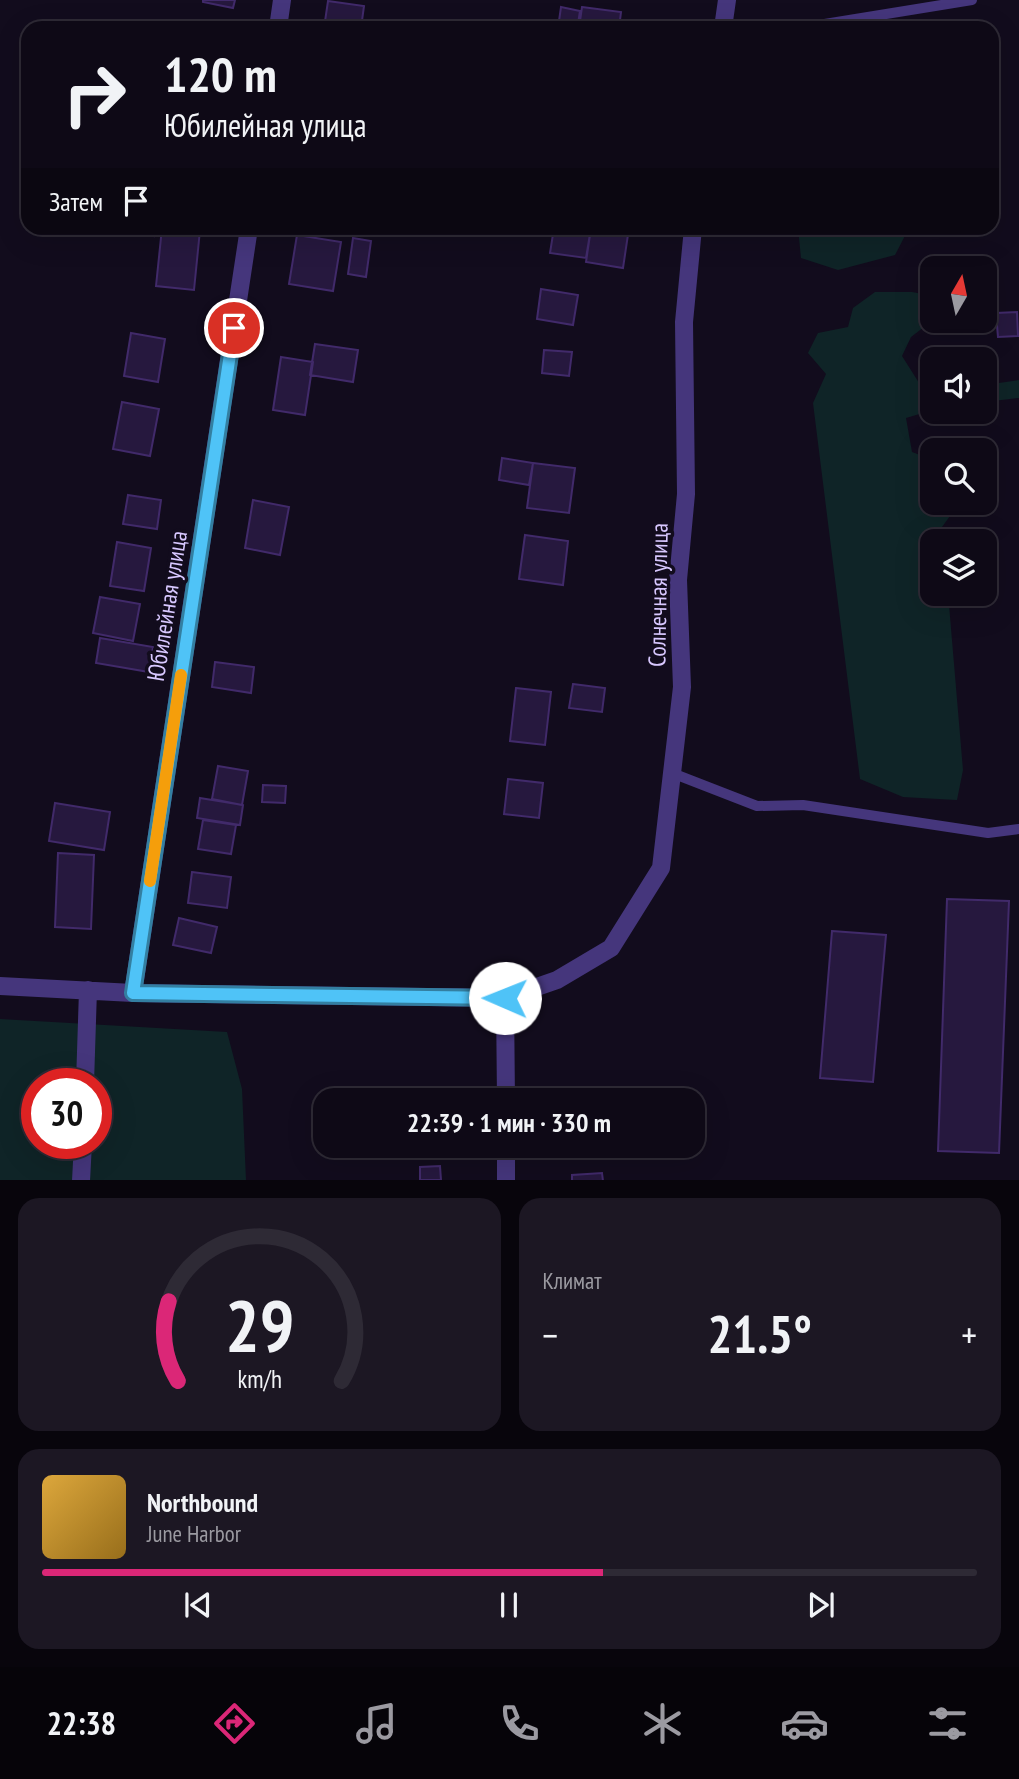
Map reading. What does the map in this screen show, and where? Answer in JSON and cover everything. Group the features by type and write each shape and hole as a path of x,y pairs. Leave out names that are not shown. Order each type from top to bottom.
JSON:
{"street":[{"path":"279,21 282,0"},
{"path":"724,21 727,0"},
{"name":"Юбилейная улица","path":"133,993 248,235"},
{"name":"Солнечная улица","path":"505,998 557,980 611,948 661,868 681,687 678,580 686,494 684,322 692,235"},
{"path":"0,986 133,993 505,998 506,1088"},
{"path":"85,1068 88,990"},
{"path":"506,1158 506,1180"},
{"path":"81,1180 82,1159"}],"lane":[{"path":"843,21 972,0"},
{"path":"672,773 757,806 803,806 988,833 1019,829"}],"green space":[{"path":"799,235 905,235 895,255 838,270 801,258"},
{"path":"875,292 920,294 920,330 911,337 902,356 920,384 920,414 906,418 912,452 920,455 920,515 951,515 942,529 920,529 920,606 949,606 963,770 957,800 903,797 860,779 813,403 826,374 808,353 818,333 848,327 853,308"},
{"path":"1019,380 1019,398 997,401 997,383"},
{"path":"0,1019 227,1032 242,1089 246,1180 0,1180"}],"building":[{"path":"203,0 235,0 233,8"},
{"path":"328,1 364,6 362,21 325,21"},
{"path":"561,7 580,11 578,21 559,21"},
{"path":"582,7 621,12 620,21 580,21"},
{"path":"161,235 200,235 194,290 156,286"},
{"path":"297,235 341,242 333,291 289,284"},
{"path":"553,235 590,235 586,258 550,253"},
{"path":"590,235 628,235 623,268 586,262"},
{"path":"353,238 371,241 366,277 348,274"},
{"path":"541,289 578,295 573,325 537,319"},
{"path":"1017,312 1018,336 998,337 998,313"},
{"path":"131,333 165,339 158,382 124,376"},
{"path":"315,344 358,350 353,382 310,375"},
{"path":"544,350 572,352 569,376 542,373"},
{"path":"281,357 313,362 305,415 273,410"},
{"path":"122,402 159,409 150,456 113,449"},
{"path":"502,458 533,463 529,485 499,480"},
{"path":"533,463 575,468 569,513 527,508"},
{"path":"128,495 161,500 157,529 123,524"},
{"path":"253,500 289,507 280,555 245,548"},
{"path":"525,535 568,541 563,585 519,579"},
{"path":"117,542 151,548 144,591 110,586"},
{"path":"100,597 140,604 133,641 93,633"},
{"path":"100,638 153,647 149,672 96,663"},
{"path":"215,662 254,667 251,693 212,687"},
{"path":"573,684 605,688 602,712 569,708"},
{"path":"516,688 551,692 545,745 510,741"},
{"path":"218,766 248,771 242,805 212,799"},
{"path":"508,779 543,783 539,818 504,814"},
{"path":"263,785 286,786 285,803 262,802"},
{"path":"200,798 243,805 240,825 197,818"},
{"path":"55,803 110,812 104,850 49,841"},
{"path":"203,820 236,825 231,854 198,849"},
{"path":"58,853 94,855 91,929 55,927"},
{"path":"192,872 231,877 227,908 188,903"},
{"path":"947,899 1009,901 999,1153 938,1151"},
{"path":"179,918 217,927 211,953 173,945"},
{"path":"832,931 886,935 873,1082 820,1078"},
{"path":"440,1166 441,1180 420,1180 420,1167"},
{"path":"602,1173 603,1180 572,1180 572,1175"}],"slow traffic":[{"path":"150,881 181,675"}],"route":[{"path":"234,328 133,993 505,998"}]}
